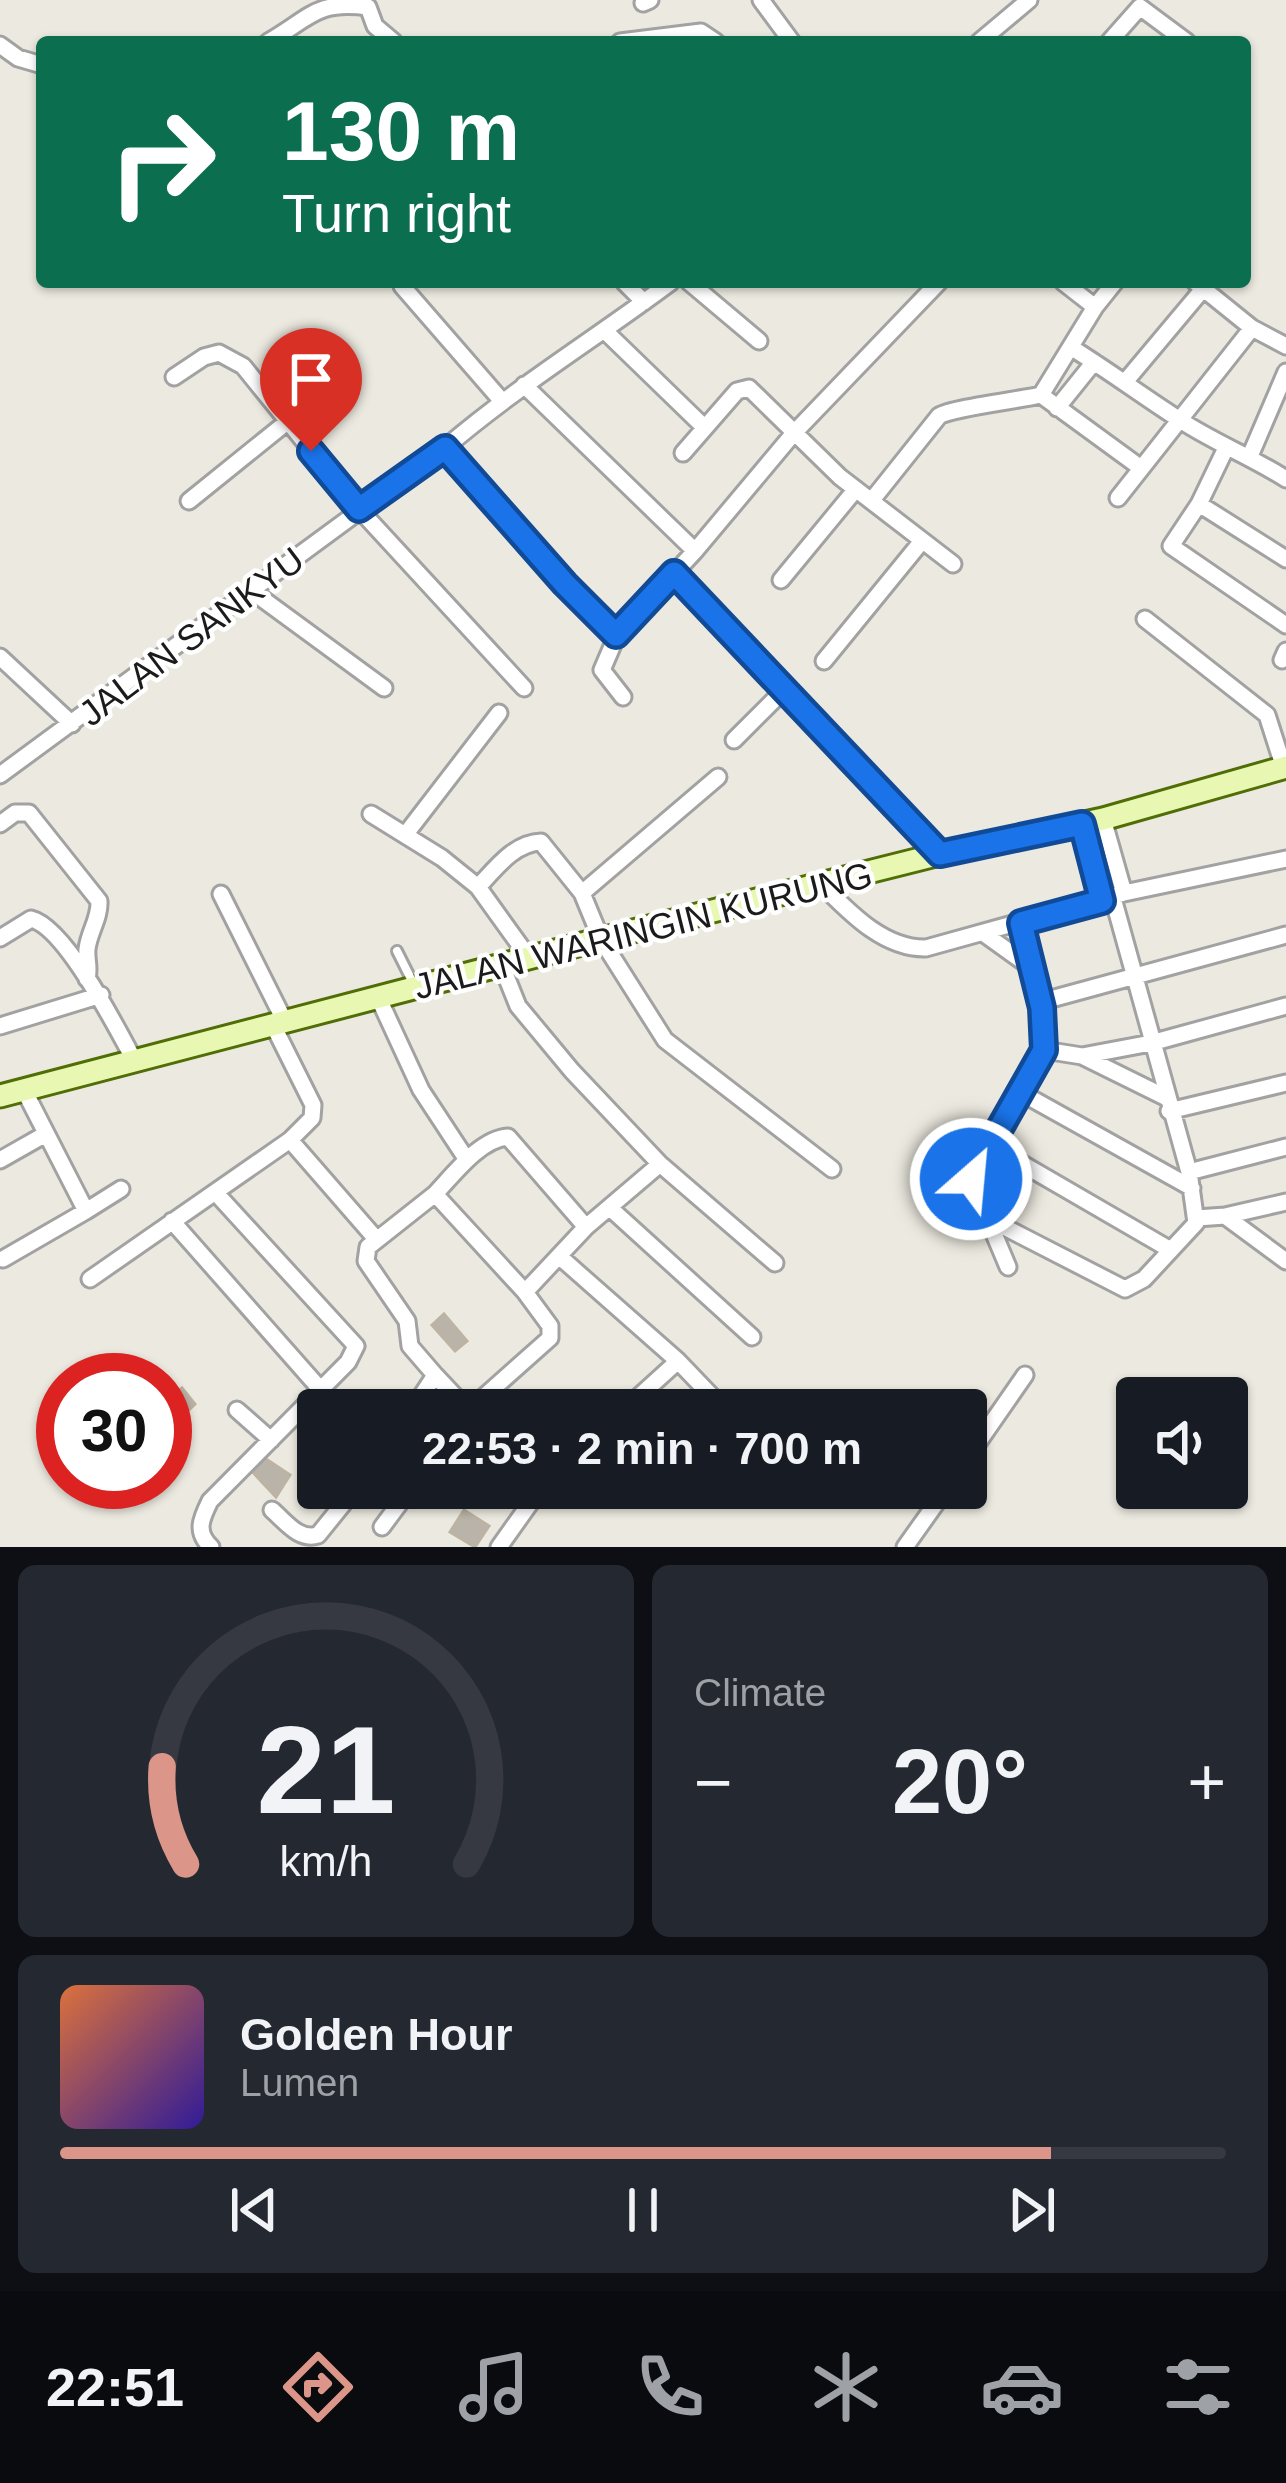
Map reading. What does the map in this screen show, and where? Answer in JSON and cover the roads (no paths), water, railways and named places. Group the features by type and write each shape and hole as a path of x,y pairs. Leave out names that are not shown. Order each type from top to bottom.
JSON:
{"street":[{"path":"761,0 788,36"},
{"path":"986,36 1029,0"},
{"path":"277,36 328,4 369,3 375,26 387,36"},
{"path":"1113,36 1140,7 1179,36"},
{"path":"668,36 700,32 706,36"},
{"path":"0,45 18,58 36,62"},
{"path":"404,288 501,400"},
{"path":"630,288 644,302"},
{"name":"JALAN SANKYU","path":"0,775 253,592 445,448 501,400 606,332 662,288"},
{"path":"696,288 759,341"},
{"path":"623,697 602,670 616,635 695,551 793,434 933,288"},
{"path":"1070,288 1095,308"},
{"path":"872,500 939,416 952,407 976,409 1041,395 1110,288"},
{"path":"1125,382 1197,288"},
{"path":"1202,288 1252,328 1286,346"},
{"path":"1118,498 1252,328"},
{"path":"606,332 705,428"},
{"path":"1072,348 1179,420 1286,479"},
{"path":"173,377 219,353 243,366 359,509 524,688"},
{"path":"1058,408 1094,362"},
{"path":"1250,456 1286,372"},
{"path":"524,385 695,551"},
{"path":"683,452 737,391 746,387 856,489 953,563"},
{"path":"1041,395 1141,468"},
{"path":"189,501 287,422"},
{"path":"445,448 616,635"},
{"path":"1226,448 1198,504 1172,542 1174,551 1286,625"},
{"path":"781,580 856,489"},
{"path":"1198,504 1286,559"},
{"path":"824,661 922,541"},
{"path":"674,573 940,854"},
{"path":"253,592 384,688"},
{"path":"1145,619 1267,715 1285,768"},
{"path":"0,657 72,724"},
{"path":"734,740 784,690"},
{"path":"405,835 500,713"},
{"name":"JALAN WARINGIN KURUNG","path":"0,1096 940,854 1093,822 1285,768"},
{"path":"582,893 718,777"},
{"path":"0,824 15,814 29,814 98,901 86,955 87,979"},
{"path":"371,814 478,887 529,958"},
{"path":"983,1216 1125,1288 1144,1279 1193,1229 1197,1218 1093,822"},
{"path":"478,887 506,857 534,841 541,842 582,893 601,939 665,1040 832,1169"},
{"path":"822,885 858,919 904,947 926,948 1113,897 1286,859"},
{"path":"90,1279 290,1140 313,1118 314,1110 221,894"},
{"path":"0,938 36,920 45,925 101,995 134,1060"},
{"path":"1008,1267 971,1179 1044,1050 1040,1001 1021,923"},
{"path":"983,933 1032,968"},
{"path":"1040,1001 1286,935"},
{"path":"502,966 518,1006 572,1071 660,1164 775,1263"},
{"path":"0,1026 101,995"},
{"path":"379,999 421,1090 467,1160"},
{"path":"1044,1050 1082,1056 1151,1043 1286,1006"},
{"path":"1082,1056 1167,1104 1286,1083"},
{"path":"24,1090 86,1211"},
{"path":"1018,1091 1190,1180 1286,1147"},
{"path":"0,1160 44,1135"},
{"path":"448,1389 410,1346 407,1321 366,1261 368,1247 499,1137 508,1138 586,1227"},
{"path":"290,1140 377,1240"},
{"path":"988,1144 1169,1249"},
{"path":"525,1292 586,1227 660,1164"},
{"path":"3,1259 122,1189"},
{"path":"215,1192 356,1342 348,1362 322,1389"},
{"path":"435,1194 550,1326 550,1339 492,1389"},
{"path":"1197,1218 1286,1202"},
{"path":"610,1208 752,1337"},
{"path":"1226,1216 1286,1261"},
{"path":"172,1222 320,1389"},
{"path":"560,1257 704,1389"},
{"path":"647,1389 677,1361"},
{"path":"426,1389 435,1375"},
{"path":"987,1430 1025,1375"},
{"path":"237,1410 271,1440"},
{"path":"211,1547 204,1540 200,1521 210,1501 297,1414"},
{"path":"272,1510 304,1538 311,1538 319,1535 339,1509"},
{"path":"382,1527 395,1509"},
{"path":"499,1547 526,1509"},
{"path":"905,1547 932,1509"}],"lane":[{"path":"398,951 414,987"}]}
